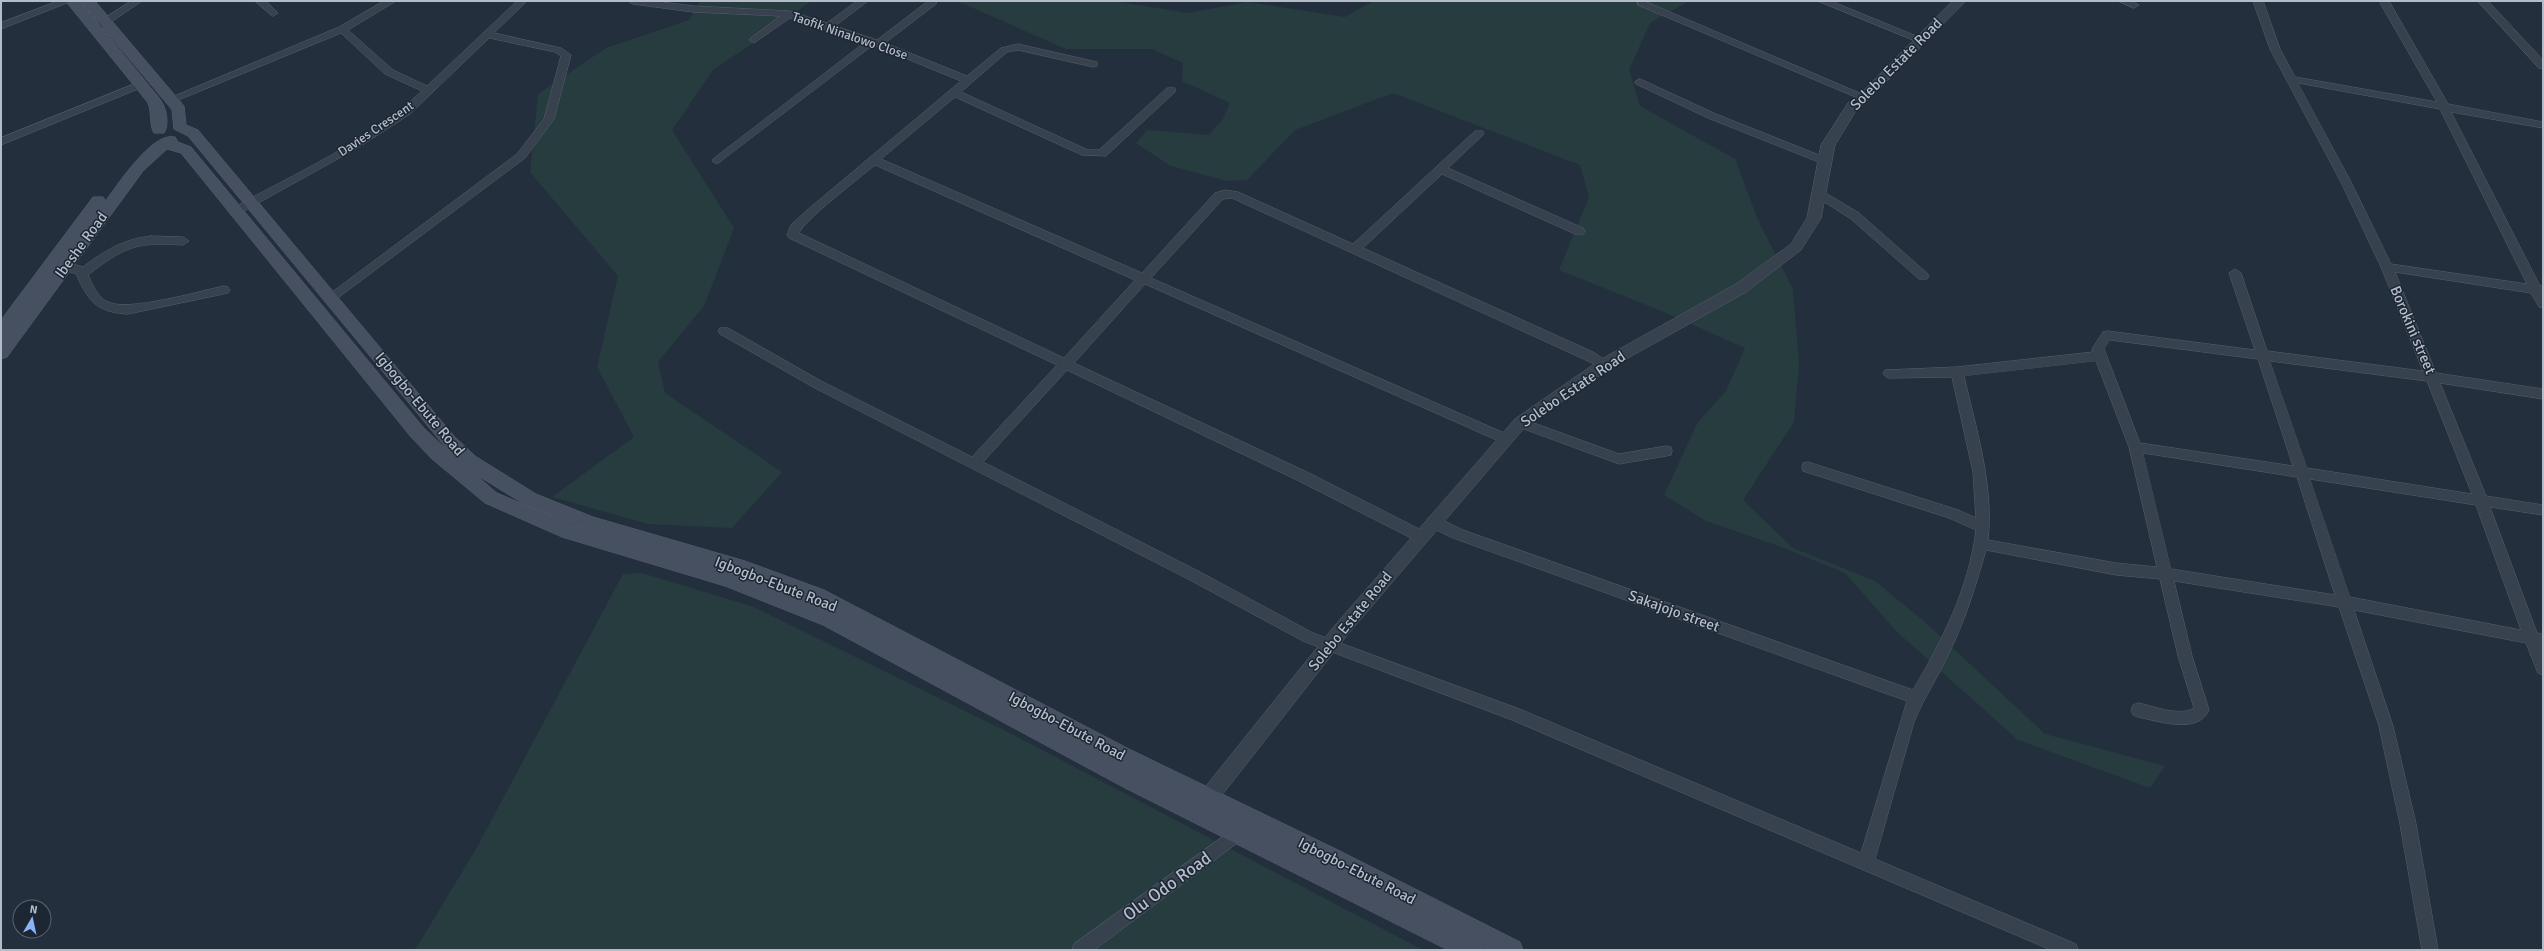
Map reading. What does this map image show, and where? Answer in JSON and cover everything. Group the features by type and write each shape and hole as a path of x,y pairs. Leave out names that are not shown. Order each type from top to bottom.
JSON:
{"main road":[{"path":"73,1 101,25 179,109 168,133"},
{"path":"88,1 101,25 139,84 155,102 168,133"},
{"name":"Igbogbo-Ebute Road","path":"168,133 171,145 186,150 331,299 448,441 469,461 497,480 530,499 589,523 745,569 817,596 1122,756 1208,797 1512,950"},
{"name":"Ibeshe Road","path":"1,353 138,168 168,133"},
{"name":"Ibeshe Road","path":"1,332 124,167 168,133"},
{"name":"Igbogbo-Ebute Road","path":"243,208 315,305 417,432 438,454 491,498 569,532 728,579 830,619 1196,813 1472,950"}],"street":[{"path":"1,26 67,1"},
{"path":"101,25 136,1"},
{"path":"260,1 273,13"},
{"path":"172,100 342,29 391,1"},
{"name":"Davies Crescent","path":"243,208 356,145 406,112 522,1"},
{"name":"Taofik Ninalowo Close","path":"633,1 693,10 789,14 874,43 968,80"},
{"path":"828,27 863,1"},
{"path":"1823,1 1921,40"},
{"name":"Solebo Estate Road","path":"1196,813 1420,536 1520,423 1605,364 1662,334 1741,288 1796,247 1814,218 1828,145 1852,106 1864,97 1960,1"},
{"path":"2123,1 2134,5"},
{"name":"Borokini street","path":"2258,1 2275,49 2346,182 2387,267 2536,639 2543,669"},
{"path":"2384,1 2444,106 2539,289 2543,304"},
{"path":"2481,1 2543,66"},
{"path":"717,161 874,43 934,2"},
{"path":"1641,3 1864,97"},
{"path":"754,40 789,14"},
{"path":"342,29 378,64 389,72 429,91"},
{"path":"331,299 521,156 542,130 548,118 566,55 558,50 487,35"},
{"path":"1093,64 1011,47 968,80 810,214 795,228 793,236 1304,477 1420,536"},
{"path":"2291,80 2444,106 2543,125"},
{"path":"1640,82 1712,116 1825,162"},
{"path":"1,142 139,84"},
{"path":"954,92 1086,153 1102,154 1171,90"},
{"path":"1354,250 1480,133"},
{"path":"874,160 1142,280 1506,439"},
{"path":"1440,169 1579,231"},
{"path":"1819,193 1855,216 1923,276"},
{"path":"974,464 1219,196 1225,194 1234,195 1589,355 1605,364"},
{"path":"82,274 109,252 132,240 153,238 183,240"},
{"path":"66,266 81,271 95,300 104,307 115,310 128,310 224,290"},
{"path":"2387,267 2539,289"},
{"path":"2235,273 2386,726 2408,824 2430,950"},
{"path":"724,331 823,387 1195,576 1308,637 1517,715 2070,950"},
{"path":"2138,710 2186,718 2197,716 2202,710 2185,656 2167,574 2135,447 2098,349 2107,336 2432,377 2543,394"},
{"path":"1890,373 1957,372 2100,356"},
{"path":"1866,863 1916,698 1943,652 1960,616 1981,544 1983,527 1979,472 1957,372"},
{"path":"1520,423 1619,459 1666,451"},
{"path":"2135,447 2301,474 2543,510"},
{"path":"1808,467 1954,514 1983,527"},
{"name":"Sakajojo street","path":"1433,522 1458,534 1916,698"},
{"path":"1981,544 2116,569 2167,574 2345,602 2420,618 2536,639"},
{"name":"Olu Odo Road","path":"1080,950 1238,834 1253,820"}],"green space":[{"path":"700,1 811,1 772,30 713,70 672,130 734,228 704,306 658,362 665,393 782,472 732,528 648,524 552,497 634,437 597,367 618,276 530,172 538,94 606,48 689,20"},
{"path":"957,1 1114,1 1188,13 1248,2 1345,17 1373,1 1689,1 1650,23 1629,70 1640,106 1735,159 1758,220 1793,289 1799,364 1794,422 1743,500 1793,548 1875,581 1926,623 2045,734 2165,766 2150,788 2018,740 1896,631 1845,573 1784,548 1706,521 1664,495 1698,422 1726,391 1745,348 1659,310 1559,270 1589,197 1580,165 1393,93 1295,130 1247,180 1227,181 1171,166 1136,143 1147,130 1209,135 1223,119 1230,103 1182,81 1183,63 1152,49 1066,49"},
{"path":"642,573 754,607 1006,731 1423,950 415,950 476,849 623,574"}]}
